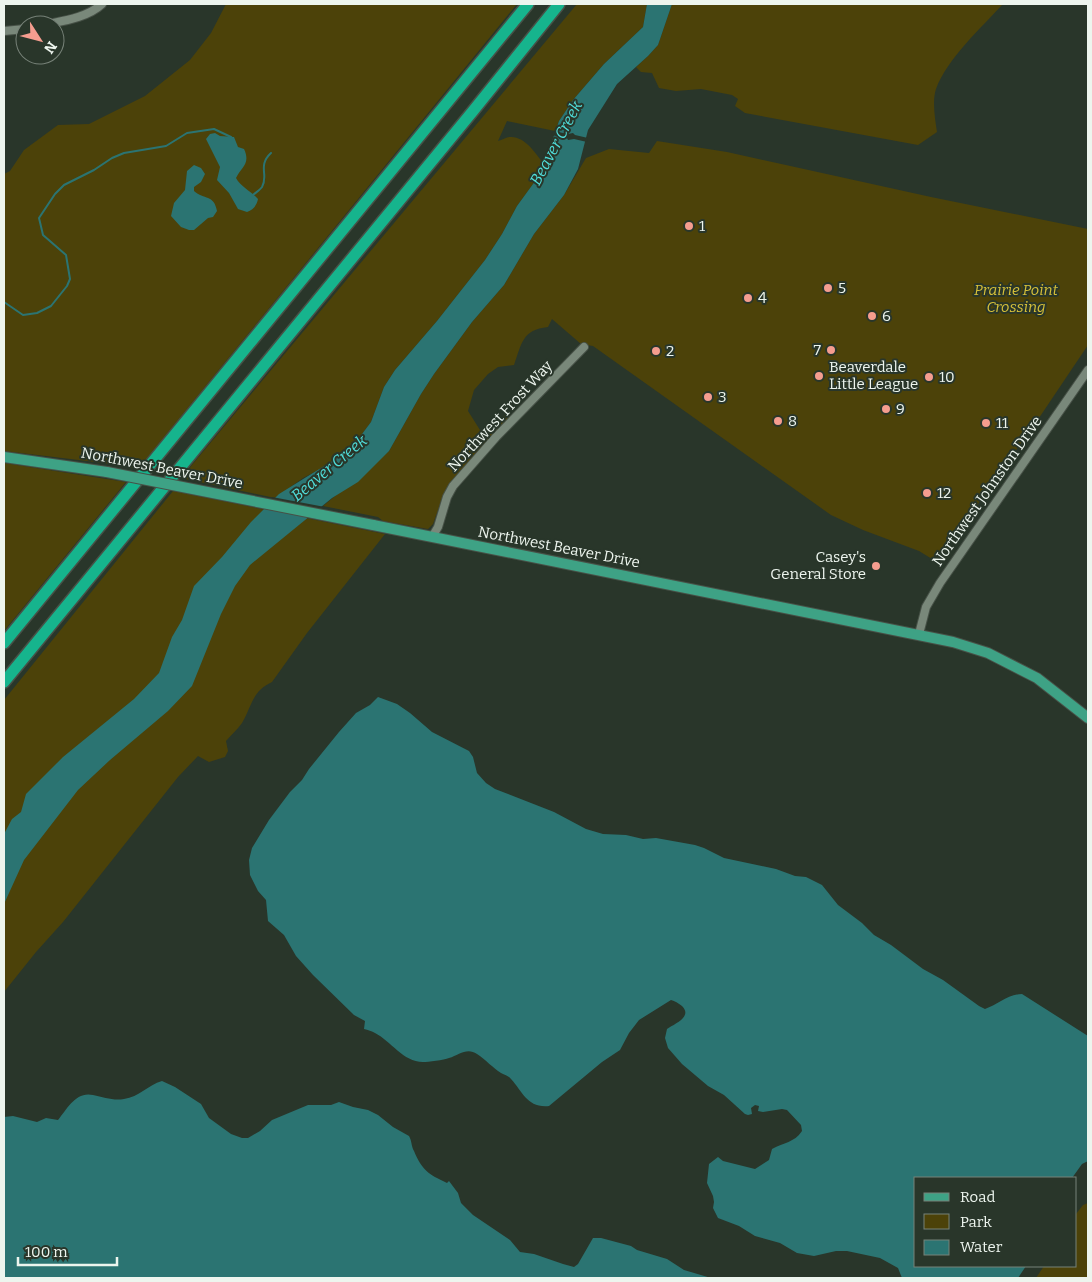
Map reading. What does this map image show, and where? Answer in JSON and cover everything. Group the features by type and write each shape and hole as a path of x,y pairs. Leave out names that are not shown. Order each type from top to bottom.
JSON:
{"highway":[{"path":"4,643 528,4"},
{"path":"4,682 473,112 559,4"}],"main road":[{"name":"Northwest Beaver Drive","path":"4,457 107,472 953,642 988,653 1019,667 1053,689 1088,718"}],"street":[{"path":"65,20 92,11 102,4"},
{"name":"Northwest Frost Way","path":"432,537 438,527 447,497 459,479 496,437 584,348"},
{"name":"Northwest Johnston Drive","path":"919,634 926,608 940,583 1088,370"}],"green space":[{"path":"226,4 517,4 138,469 4,451 4,174 10,171 24,150 58,125 89,124 145,96 190,60 211,33"},
{"path":"577,4 647,4 643,27 604,64 573,100 559,121 555,131 507,121 498,141 507,137 521,139 544,164 541,173 517,206 485,260 395,370 384,387 371,422 350,450 328,465 303,478 275,498 181,478"},
{"path":"672,4 1003,4 965,44 948,66 936,89 934,99 937,132 918,145 745,113 735,106 738,99 732,95 701,89 676,91 659,88 652,73 641,72 636,67 658,45"},
{"name":"Prairie Point Crossing","path":"657,141 727,152 1088,229 1088,345 937,562 919,551 863,530 831,515 593,346 581,344 552,319 548,327 533,331 524,339 514,365 498,367 488,374 474,390 468,411 485,438 506,414 510,419 458,473 441,502 433,524 428,529 383,521 378,517 323,506 389,451 434,374 472,322 504,285 534,234 564,195 586,158 609,149 649,153"},
{"path":"4,463 126,482 4,631"},
{"path":"173,491 385,534 307,633 272,682 256,694 239,728 226,741 228,751 225,757 209,762 198,756 178,777 63,922 4,992 4,700"},
{"path":"1088,1203 1088,1278 1036,1278 1043,1267 1077,1267 1077,1213 1083,1205"}],"water":[{"name":"Beaver Creek","path":"647,4 672,4 658,45 617,84 588,130 578,169 564,195 534,234 504,285 472,322 434,374 389,451 358,482 332,498 250,565 235,586 221,614 192,686 168,711 78,790 24,860 4,904 4,834 12,819 21,812 26,794 63,757 134,699 159,673 172,637 182,620 194,586 222,557 251,522 279,494 350,450 371,422 384,387 395,370 485,260 517,206 541,173 559,121 573,100 604,64 643,27"},
{"path":"215,133 220,136 234,137 238,147 244,149 246,162 236,178 258,199 254,207 247,212 238,209 229,193 217,180 220,167 206,139 210,134"},
{"path":"194,165 201,168 205,174 201,182 194,187 194,191 214,202 217,211 213,217 208,218 194,230 189,230 181,227 171,216 174,203 185,190 187,171"},
{"path":"378,697 397,704 432,732 469,751 473,757 477,773 495,789 554,812 586,829 603,834 626,835 643,839 656,838 695,845 724,858 776,869 795,876 806,877 822,885 838,905 862,923 874,935 979,1006 985,1009 1012,996 1022,994 1088,1036 1088,1161 1082,1164 1073,1177 914,1177 914,1267 1025,1267 1018,1278 902,1278 898,1268 880,1258 847,1251 836,1251 814,1256 797,1253 780,1243 755,1236 739,1226 718,1218 713,1208 713,1196 707,1183 709,1164 718,1157 723,1161 755,1169 769,1160 772,1149 799,1135 802,1131 801,1125 787,1110 782,1109 763,1112 758,1111 759,1106 755,1105 751,1108 752,1114 745,1114 724,1095 708,1086 682,1064 668,1048 665,1038 667,1029 681,1020 685,1014 682,1006 674,1001 671,1000 639,1020 620,1050 602,1062 549,1106 530,1102 509,1077 473,1052 466,1051 440,1060 416,1061 403,1055 373,1032 364,1029 365,1021 354,1015 313,975 296,956 284,935 268,921 266,900 258,891 250,875 249,860 252,848 269,820 290,792 302,780 356,713 370,705"},
{"path":"162,1081 201,1104 209,1118 231,1134 242,1138 248,1138 260,1131 272,1120 308,1105 331,1105 339,1102 368,1110 409,1136 413,1149 426,1171 447,1183 449,1181 458,1193 461,1203 473,1215 510,1240 520,1252 534,1254 574,1267 578,1264 593,1238 601,1238 667,1259 684,1270 711,1278 4,1278 4,1117 13,1116 37,1122 46,1118 58,1120 72,1102 87,1094 112,1099 124,1099 134,1096"}],"pier":[{"path":"553,131 573,133 588,138 587,142 574,139 568,140 567,138 551,135"},
{"path":"272,497 325,507 312,518 262,508"}],"waterway":[{"path":"4,302 23,315 37,313 51,306 67,286 70,279 66,255 43,235 39,218 55,194 64,185 94,170 112,158 124,153 166,146 187,133 214,129 231,137"},
{"path":"252,196 264,183 264,166 271,153"}],"place":[{"name":"1","path":"689,226"},
{"name":"5","path":"828,288"},
{"name":"4","path":"748,298"},
{"name":"6","path":"872,316"},
{"name":"7","path":"831,350"},
{"name":"2","path":"656,351"},
{"name":"Beaverdale Little League","path":"819,376"},
{"name":"10","path":"929,377"},
{"name":"3","path":"708,397"},
{"name":"9","path":"886,409"},
{"name":"8","path":"778,421"},
{"name":"11","path":"986,423"},
{"name":"12","path":"927,493"},
{"name":"Casey's General Store","path":"876,566"}]}
